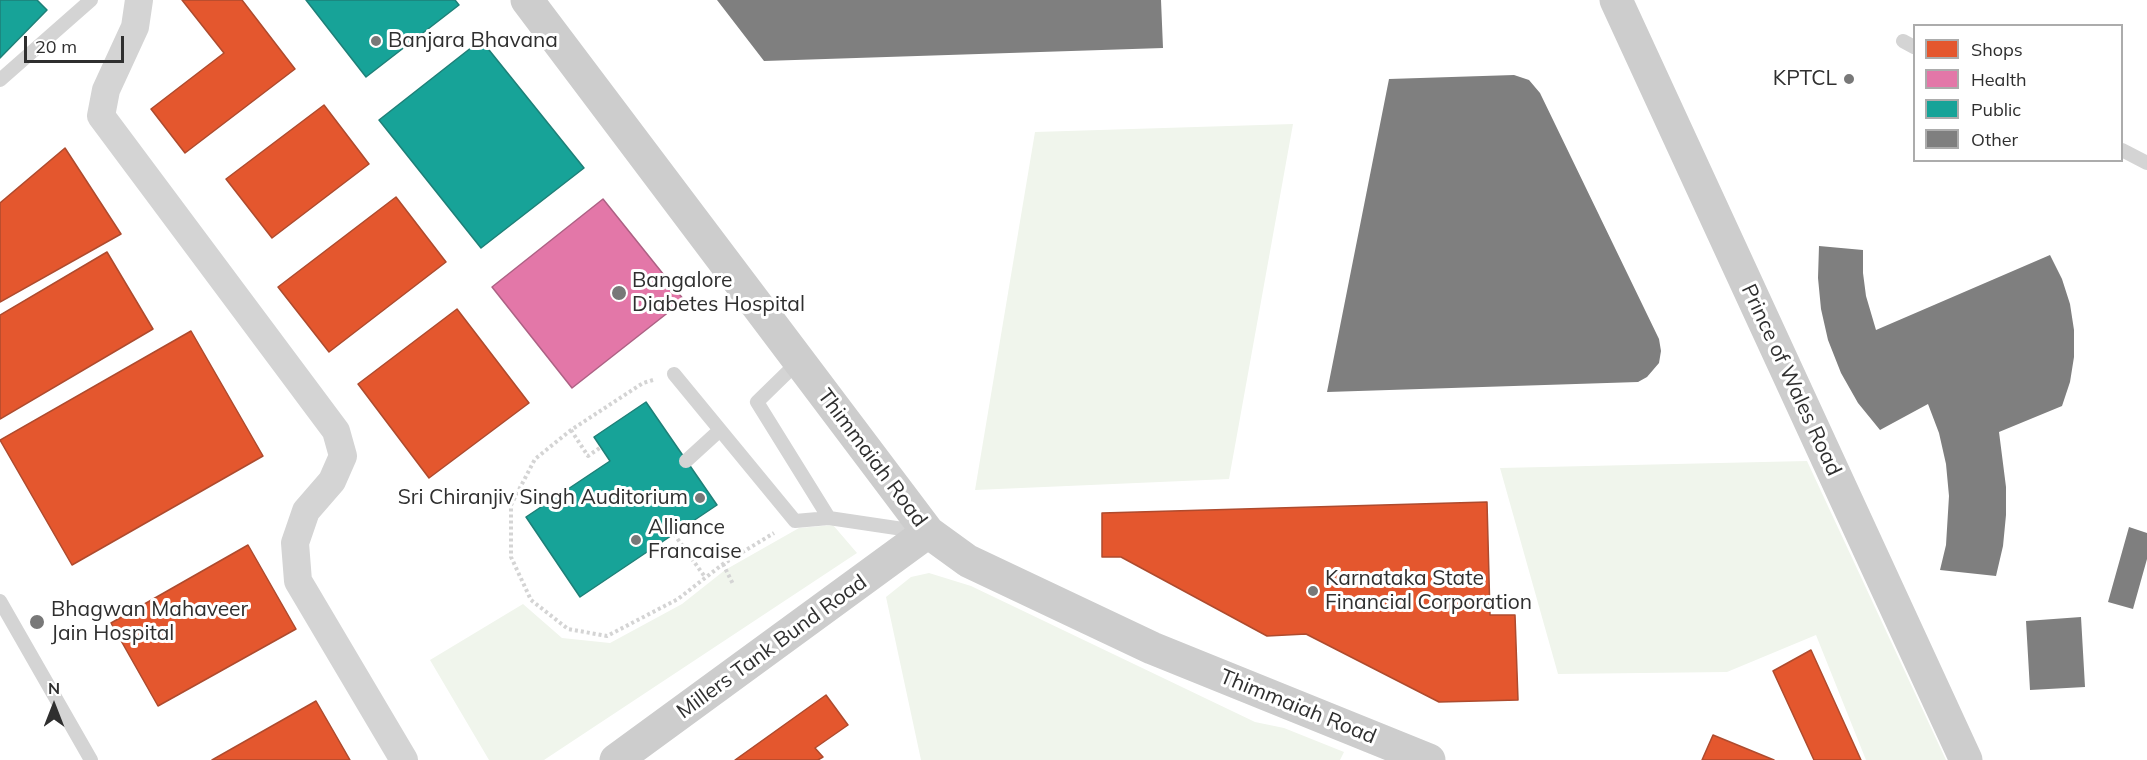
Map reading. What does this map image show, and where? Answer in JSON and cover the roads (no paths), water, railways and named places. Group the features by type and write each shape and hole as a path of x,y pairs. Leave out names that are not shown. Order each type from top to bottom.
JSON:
{"street":[{"path":"139,0 135,27 106,90 101,116 336,431 343,456 332,481 306,511 295,543 297,581 404,760"},
{"name":"Thimmaiah Road","path":"527,0 928,532 968,561 1152,648 1429,760"},
{"name":"Prince of Wales Road","path":"1616,0 1966,760"},
{"name":"Millers Tank Bund Road","path":"616,760 928,532"}],"lane":[{"path":"0,80 85,1"},
{"path":"2123,151 2147,163"},
{"path":"799,361 757,402 829,518"},
{"path":"674,374 795,521 829,518 928,532"},
{"path":"686,461 720,430"},
{"path":"0,601 91,760"}],"place":[{"name":"Banjara Bhavana","path":"376,41"},
{"name":"KPTCL","path":"1849,79"},
{"name":"Bangalore Diabetes Hospital","path":"619,293"},
{"name":"Sri Chiranjiv Singh Auditorium","path":"700,498"},
{"name":"Alliance Francaise","path":"636,540"},
{"name":"Karnataka State Financial Corporation","path":"1313,591"},
{"name":"Bhagwan Mahaveer Jain Hospital","path":"37,622"}]}
